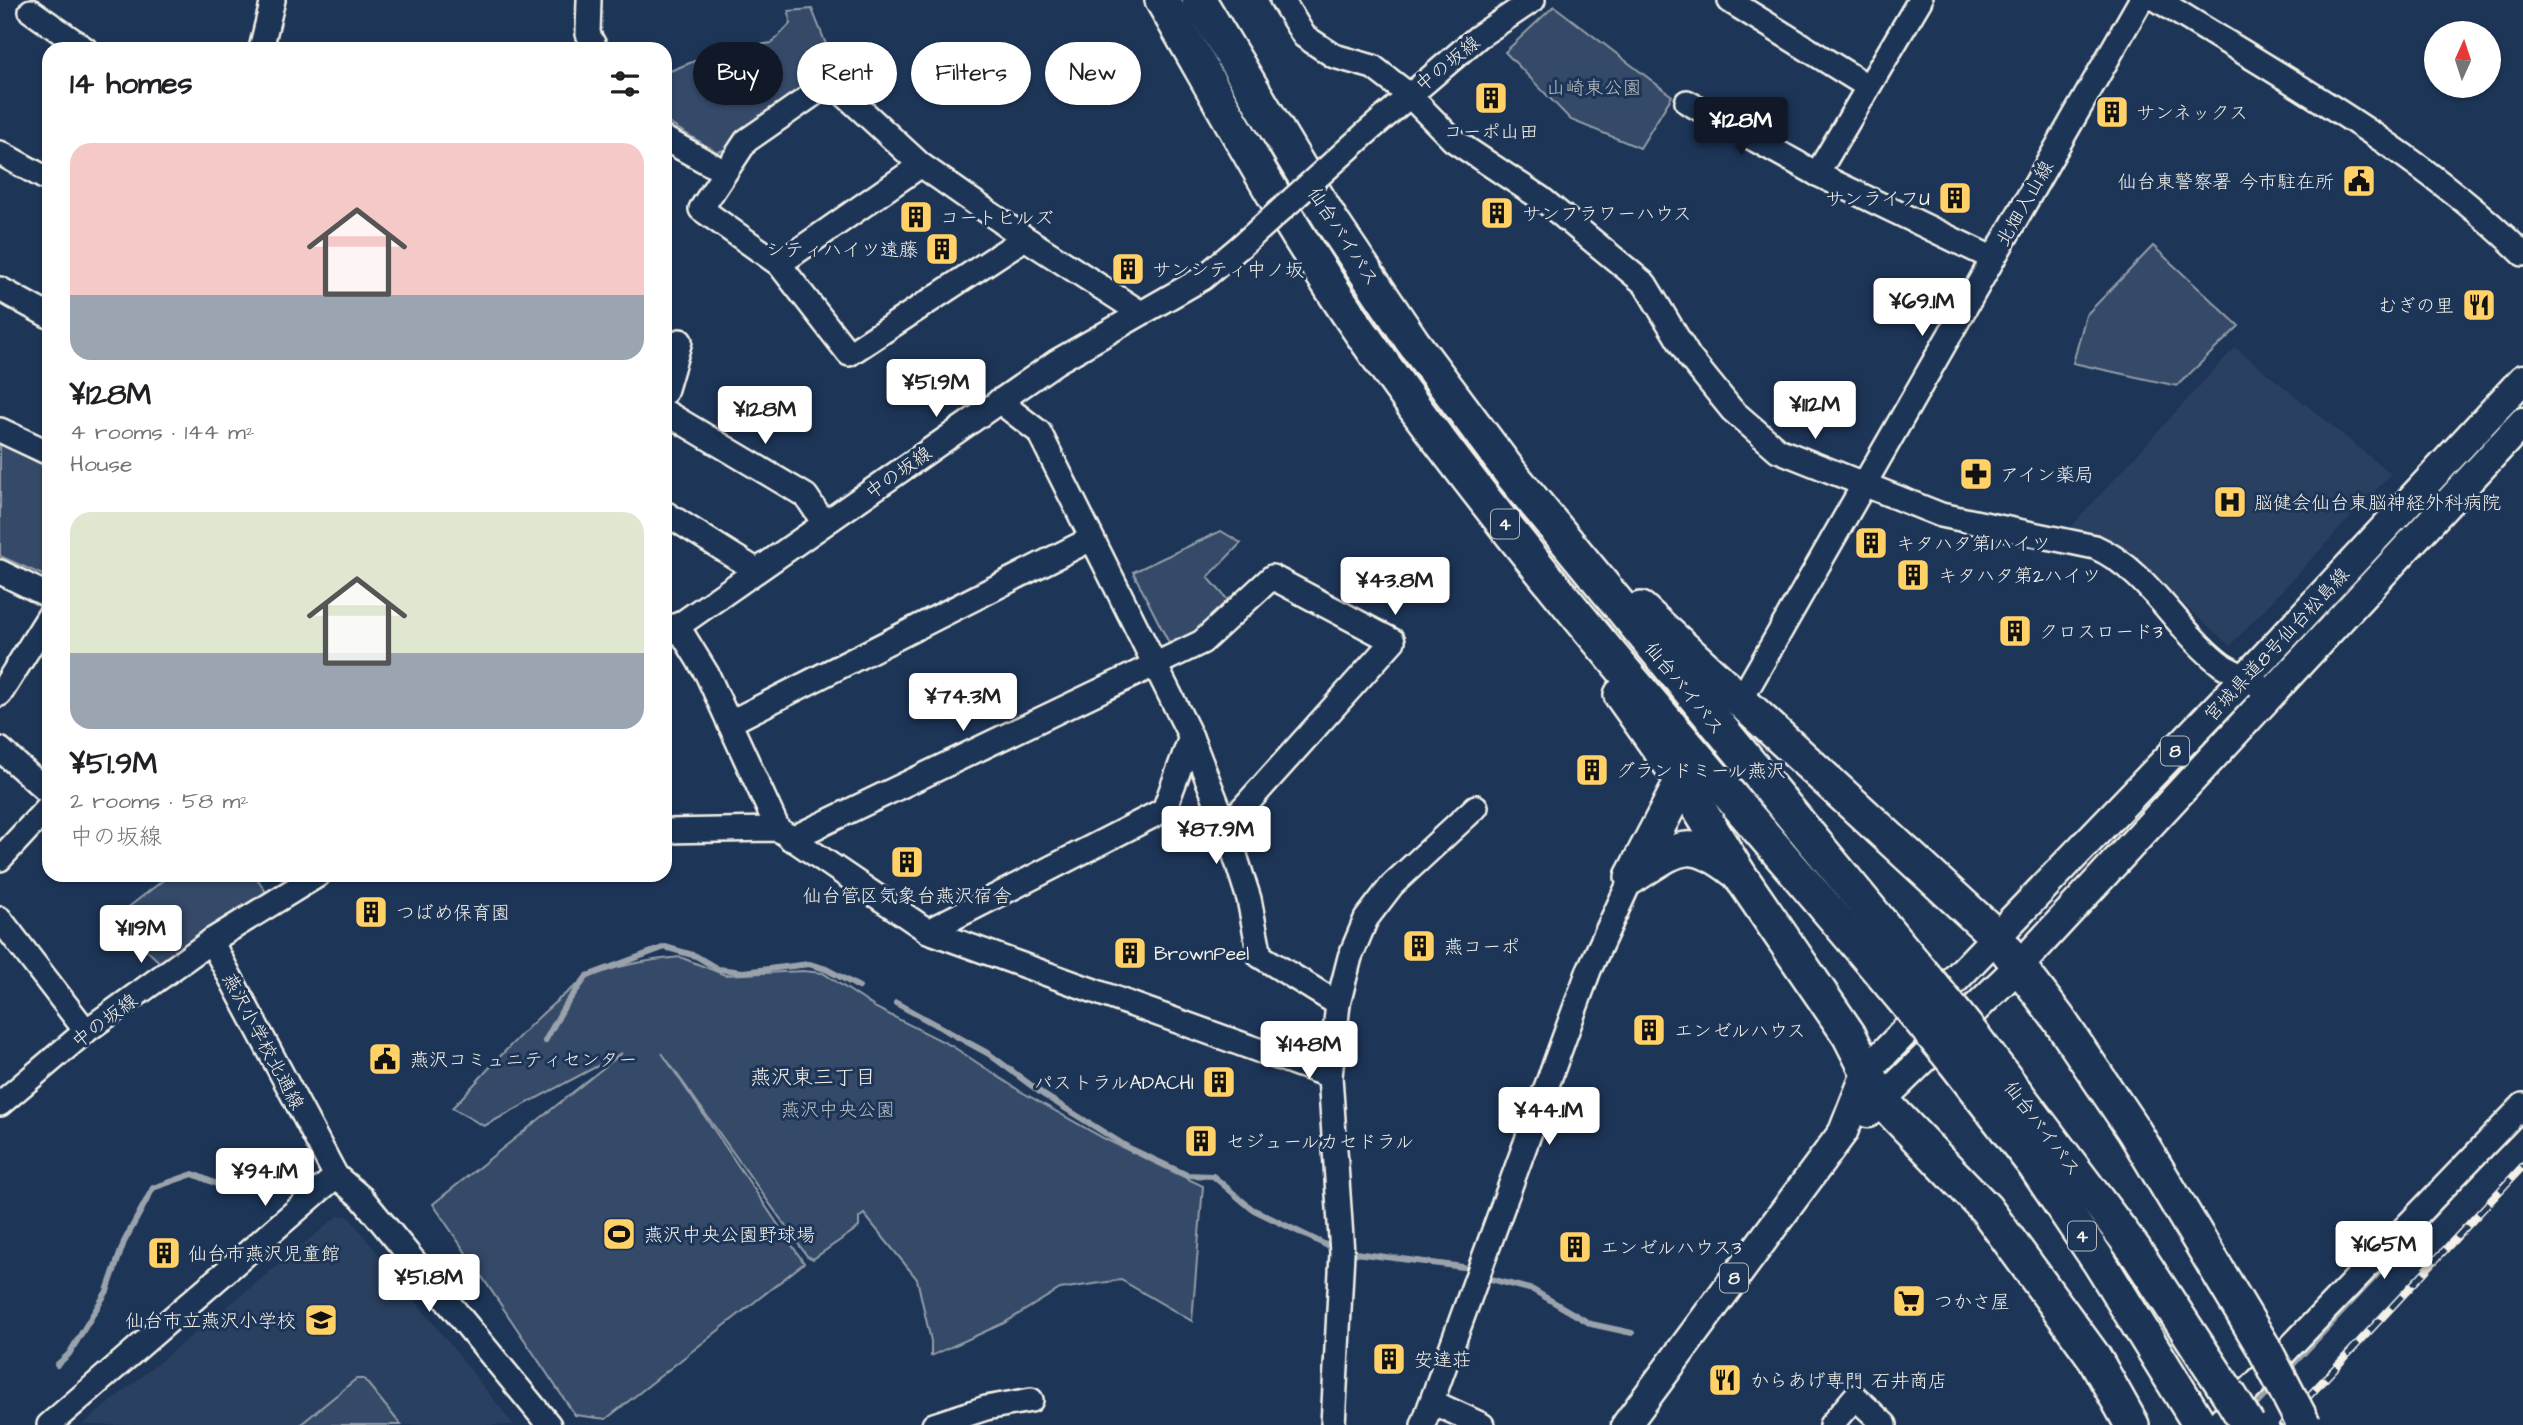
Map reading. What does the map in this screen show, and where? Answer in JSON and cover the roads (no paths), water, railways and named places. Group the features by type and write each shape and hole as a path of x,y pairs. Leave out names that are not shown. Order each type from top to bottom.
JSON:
{"highway":[{"name":"仙台バイパス","path":"1162,0 1264,176 1373,350 1538,568 1918,992"},
{"name":"仙台バイパス","path":"1199,0 1332,222 1412,341 1511,475 1572,546 1918,992 2134,1249 2248,1425"},
{"path":"1572,546 1741,698 1996,936 2020,965 2134,1131 2264,1348 2304,1425"},
{"path":"1538,568 1566,617 1682,781 1739,874 1849,1035 1883,1102 1986,1209 2094,1357 2132,1425"},
{"path":"1632,877 1682,781"},
{"path":"1632,877 1668,854 1685,848 1710,851 1739,874"},
{"name":"仙台バイパス","path":"1963,1048 2035,1166 2204,1424"}],"main road":[{"name":"宮城県道8号仙台松島線","path":"1626,1425 1843,1132 1867,1070 2247,676 2523,379"},
{"name":"宮城県道8号仙台松島線","path":"1843,1132 1883,1102 2020,965 2523,422"}],"street":[{"path":"589,0 589,34 593,42"},
{"path":"1282,0 1304,36 1334,56 1373,67 1408,94 1453,140 1542,199 1645,284 1689,356 1732,410 1778,450 1941,515 2095,547 2118,557 2223,666 2247,676 2270,695"},
{"name":"中の坂線","path":"672,629 1056,362 1203,278 1408,94 1478,37 1533,0"},
{"path":"1817,174 1920,0"},
{"name":"北畑入山線","path":"1741,698 2141,0"},
{"path":"2158,0 2399,152 2486,218 2523,254"},
{"path":"262,42 269,1"},
{"path":"1730,1 1867,86"},
{"path":"31,11 75,42"},
{"path":"1025,238 849,354 779,264 701,209 723,171 746,141 831,82 921,165 1025,238 1141,313"},
{"path":"1687,102 1817,174 1992,258"},
{"path":"672,143 723,171"},
{"path":"0,153 42,176"},
{"path":"779,264 921,165"},
{"path":"0,289 42,312"},
{"path":"672,368 680,341"},
{"path":"999,401 1039,432 1153,667 1191,737 1226,827 1249,899 1260,956 1338,1004"},
{"path":"672,416 806,496 824,523"},
{"path":"0,430 42,450"},
{"path":"672,517 757,570"},
{"path":"729,723 1091,539"},
{"path":"0,572 42,593"},
{"path":"672,831 784,834 1153,667 1202,642 1272,577 1393,640 1226,827"},
{"path":"0,694 42,627"},
{"path":"672,631 707,674 784,834 928,931 1330,1076"},
{"path":"928,931 1164,810 1191,737"},
{"path":"0,749 42,787"},
{"path":"1333,1425 1342,1253 1330,1076 1338,1004 1350,957 1366,919 1392,885 1476,807"},
{"path":"0,859 42,814"},
{"path":"1423,1425 1589,970 1632,877"},
{"name":"中の坂線","path":"0,1104 86,1031 211,941 307,882"},
{"path":"0,919 86,1031"},
{"name":"燕沢小学校北通線","path":"211,941 336,1176"},
{"path":"2204,1424 2523,1105"},
{"path":"49,1425 336,1176 362,1198 549,1425"},
{"path":"1831,1425 1855,1396 1885,1425"},
{"path":"934,1425 986,1408 1031,1400"},
{"path":"1432,1402 1482,1425"}],"waterway":[{"path":"545,1041 564,1007 587,976 665,947 696,956 718,969 743,972 809,964 826,969 859,987"},
{"path":"896,1003 989,1054 1044,1095 1129,1148 1187,1175 1213,1176 1252,1209 1326,1245"},
{"path":"57,1365 69,1354 107,1291 124,1242 153,1188 193,1174 229,1189 258,1170 265,1169 283,1186"},
{"path":"2287,1371 2459,1187"},
{"path":"1355,1253 1463,1267"},
{"path":"1491,1279 1533,1290 1591,1324 1632,1333"},
{"path":"2252,1409 2273,1387"}],"railway":[{"path":"2282,1425 2523,1166"}],"place":[{"name":"コーポ山田","path":"1491,98"},
{"name":"サンネックス","path":"2112,112"},
{"name":"仙台東警察署 今市駐在所","path":"2359,181"},
{"name":"サンライフU","path":"1955,198"},
{"name":"サンフラワーハウス","path":"1497,213"},
{"name":"コートヒルズ","path":"916,217"},
{"name":"シティハイツ遠藤","path":"942,249"},
{"name":"サンシティ中ノ坂","path":"1128,269"},
{"name":"むぎの里","path":"2479,305"},
{"name":"アイン薬局","path":"1976,474"},
{"name":"脳健会仙台東脳神経外科病院","path":"2230,502"},
{"name":"キタハタ第1ハイツ","path":"1871,543"},
{"name":"キタハタ第2ハイツ","path":"1913,575"},
{"name":"クロスロード3","path":"2015,631"},
{"name":"グランドミール燕沢","path":"1592,770"},
{"name":"仙台管区気象台燕沢宿舎","path":"907,862"},
{"name":"つばめ保育園","path":"371,912"},
{"name":"燕コーポ","path":"1419,946"},
{"name":"BrownPeel","path":"1130,953"},
{"name":"エンゼルハウス","path":"1649,1030"},
{"name":"燕沢コミュニティセンター","path":"385,1059"},
{"name":"パストラルADACHI","path":"1219,1082"},
{"name":"セジュールカセドラル","path":"1201,1141"},
{"name":"燕沢中央公園野球場","path":"619,1234"},
{"name":"エンゼルハウス3","path":"1575,1247"},
{"name":"仙台市燕沢児童館","path":"164,1253"},
{"name":"つかさ屋","path":"1909,1301"},
{"name":"仙台市立燕沢小学校","path":"321,1320"},
{"name":"安達荘","path":"1389,1359"},
{"name":"からあげ専門 石井商店","path":"1725,1380"}],"district":[{"name":"燕沢東三丁目","path":"813,1077"}],"park label":[{"name":"山崎東公園","path":"1594,87"},
{"name":"燕沢中央公園","path":"838,1109"}]}
